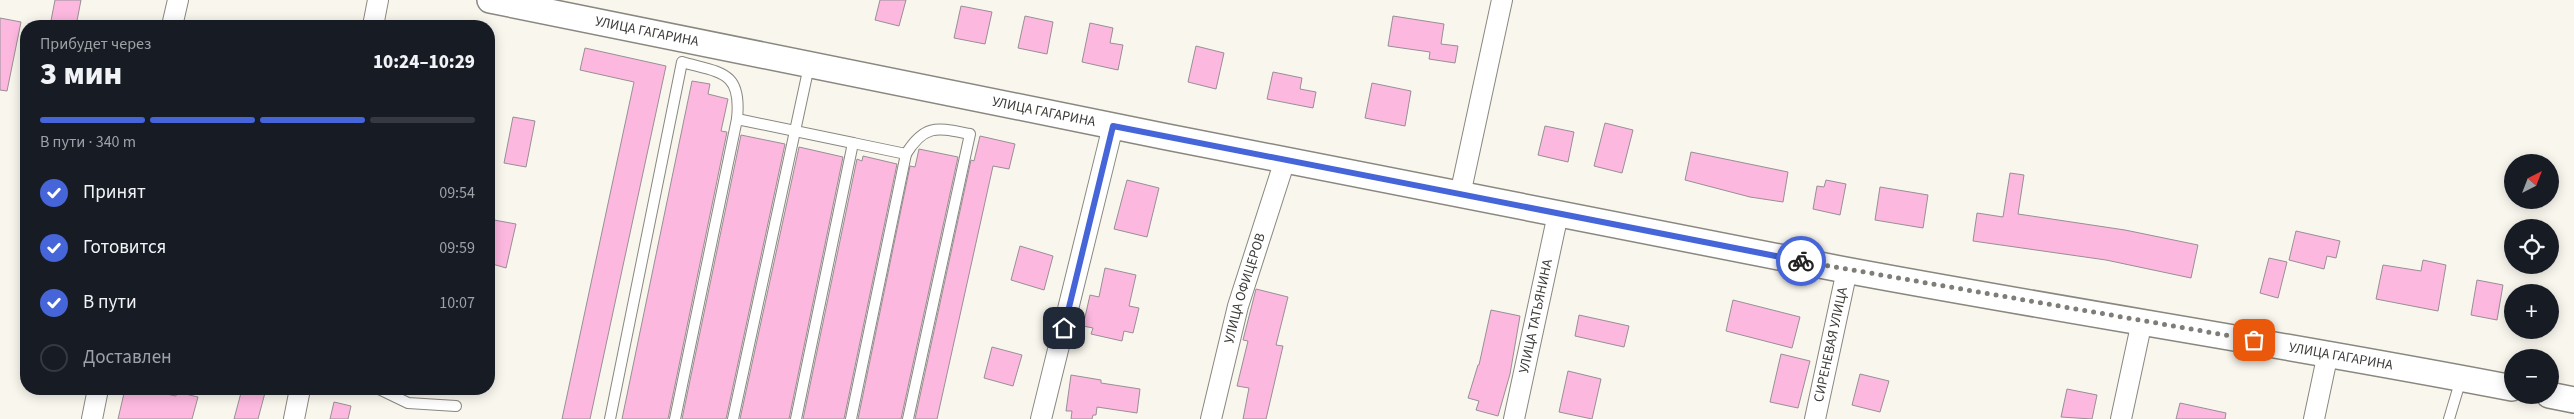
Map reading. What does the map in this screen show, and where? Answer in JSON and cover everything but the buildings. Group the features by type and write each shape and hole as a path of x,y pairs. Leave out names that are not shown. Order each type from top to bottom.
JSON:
{"street":[{"path":"173,20 178,0"},
{"path":"374,20 378,0"},
{"name":"УЛИЦА ГАГАРИНА","path":"490,0 1113,126 1847,270 2328,352 2504,386"},
{"path":"1460,195 1502,0"},
{"path":"1041,419 1113,126"},
{"name":"УЛИЦА ОФИЦЕРОВ","path":"1211,419 1238,306 1285,160"},
{"name":"УЛИЦА ТАТЬЯНИНА","path":"1514,419 1558,214"},
{"name":"СИРЕНЕВАЯ УЛИЦА","path":"1815,419 1847,270"},
{"path":"2121,419 2142,321"},
{"path":"2314,419 2328,352"},
{"path":"92,419 97,395"},
{"path":"294,419 299,395"},
{"path":"2559,397 2574,400"}],"lane":[{"path":"610,419 682,62 722,73 734,84 739,97 737,119 675,419"},
{"path":"733,419 809,65"},
{"path":"737,119 906,154"},
{"path":"851,419 906,154 915,140 926,131 938,128 970,134 908,419"},
{"path":"796,419 852,143"},
{"path":"2449,419 2461,378"},
{"path":"390,395 408,404 456,406"}],"way so far":[{"path":"1801,261 2254,340"}],"route":[{"path":"1064,328 1113,126 1801,261"}]}
